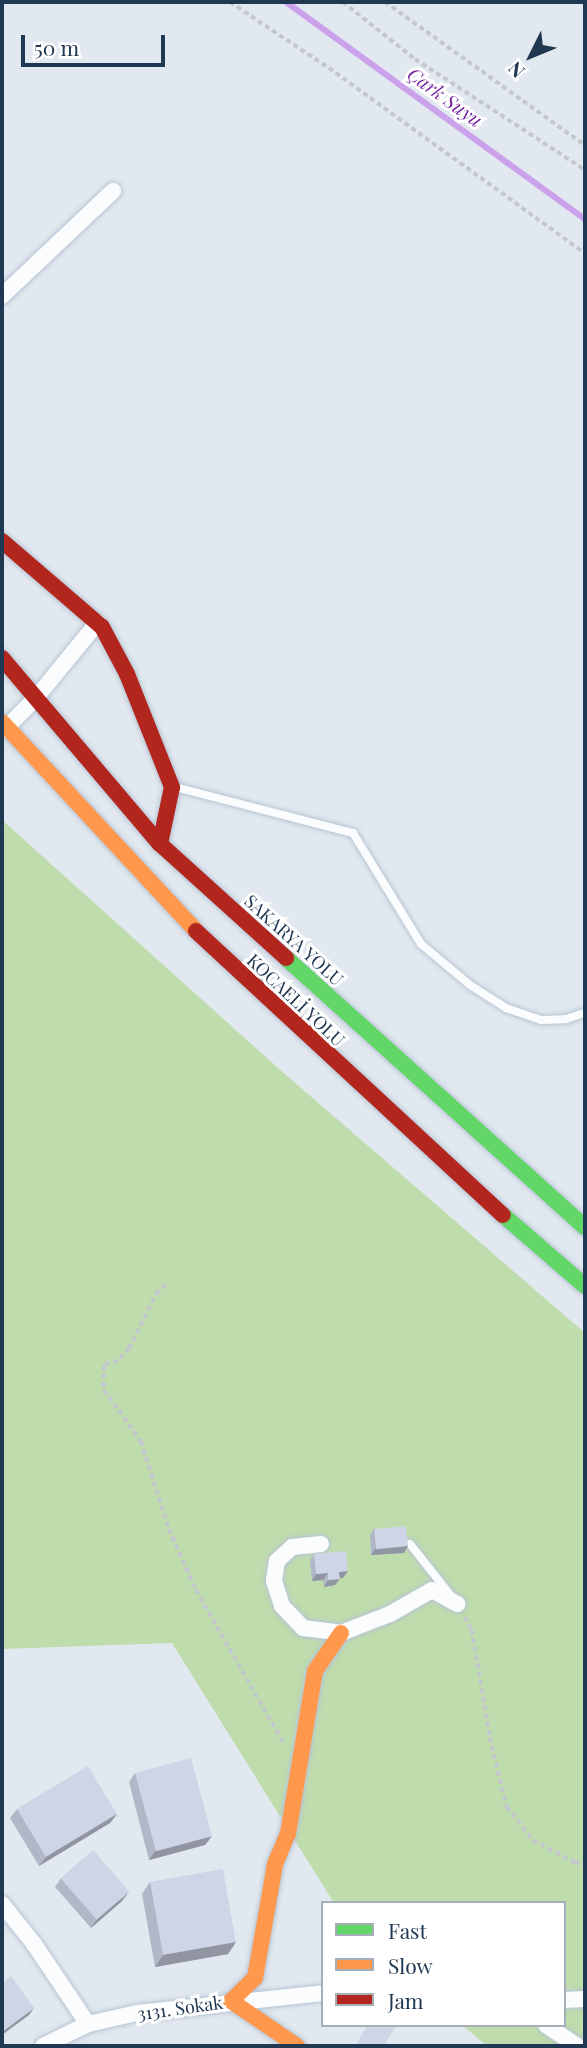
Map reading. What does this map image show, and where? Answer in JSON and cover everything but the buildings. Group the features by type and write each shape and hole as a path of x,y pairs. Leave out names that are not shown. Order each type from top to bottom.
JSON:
{"main road":[{"path":"2,541 98,622 127,674 172,787 160,844"},
{"name":"SAKARYA YOLU","path":"2,658 160,844 585,1227"},
{"name":"KOCAELİ YOLU","path":"4,727 206,942 457,1176 585,1286"},
{"path":"297,2046 231,2001 255,1979 275,1864 288,1834 315,1671 341,1633"}],"street":[{"path":"2,296 113,191"},
{"path":"4,727 35,699 98,622"},
{"path":"321,1544 292,1547 277,1561 274,1581 282,1606 303,1628 341,1633 390,1614 432,1590 457,1604"},
{"path":"2,1904 34,1944 88,2024"},
{"name":"3131. Sokak","path":"43,2046 88,2024 137,2014 231,2001 321,1993"},
{"path":"566,2000 585,1999"},
{"path":"549,2027 578,2046"}],"lane":[{"path":"172,787 353,833 421,944 470,985 506,1007 541,1020 566,1019 585,1013"},
{"path":"410,1544 457,1604"}],"path":[{"path":"230,2 329,68 585,253"},
{"path":"343,2 415,59 585,170"},
{"path":"385,2 585,145"},
{"path":"166,1285 158,1291 129,1349 118,1361 104,1365 104,1390 141,1441 169,1530 196,1590 251,1682 277,1734 300,1762"},
{"path":"457,1604 472,1630 490,1738 507,1807 533,1840 574,1862 585,1864"}],"green space":[{"path":"2,820 287,1076 585,1333 585,2046 487,2046 464,2027 566,2027 566,1901 333,1901 172,1643 2,1649"}],"waterway":[{"name":"Çark Suyu","path":"286,2 585,219"}],"traffic: fast":[{"path":"286,958 585,1227"},
{"path":"503,1215 585,1286"}],"traffic: slow":[{"path":"2,722 196,931"},
{"path":"297,2046 231,2001 255,1978 275,1864 288,1834 315,1671 341,1633"}],"traffic: jam":[{"path":"2,541 102,627 127,674 172,787 160,844"},
{"path":"2,658 160,844 286,958"},
{"path":"196,931 503,1215"}]}
